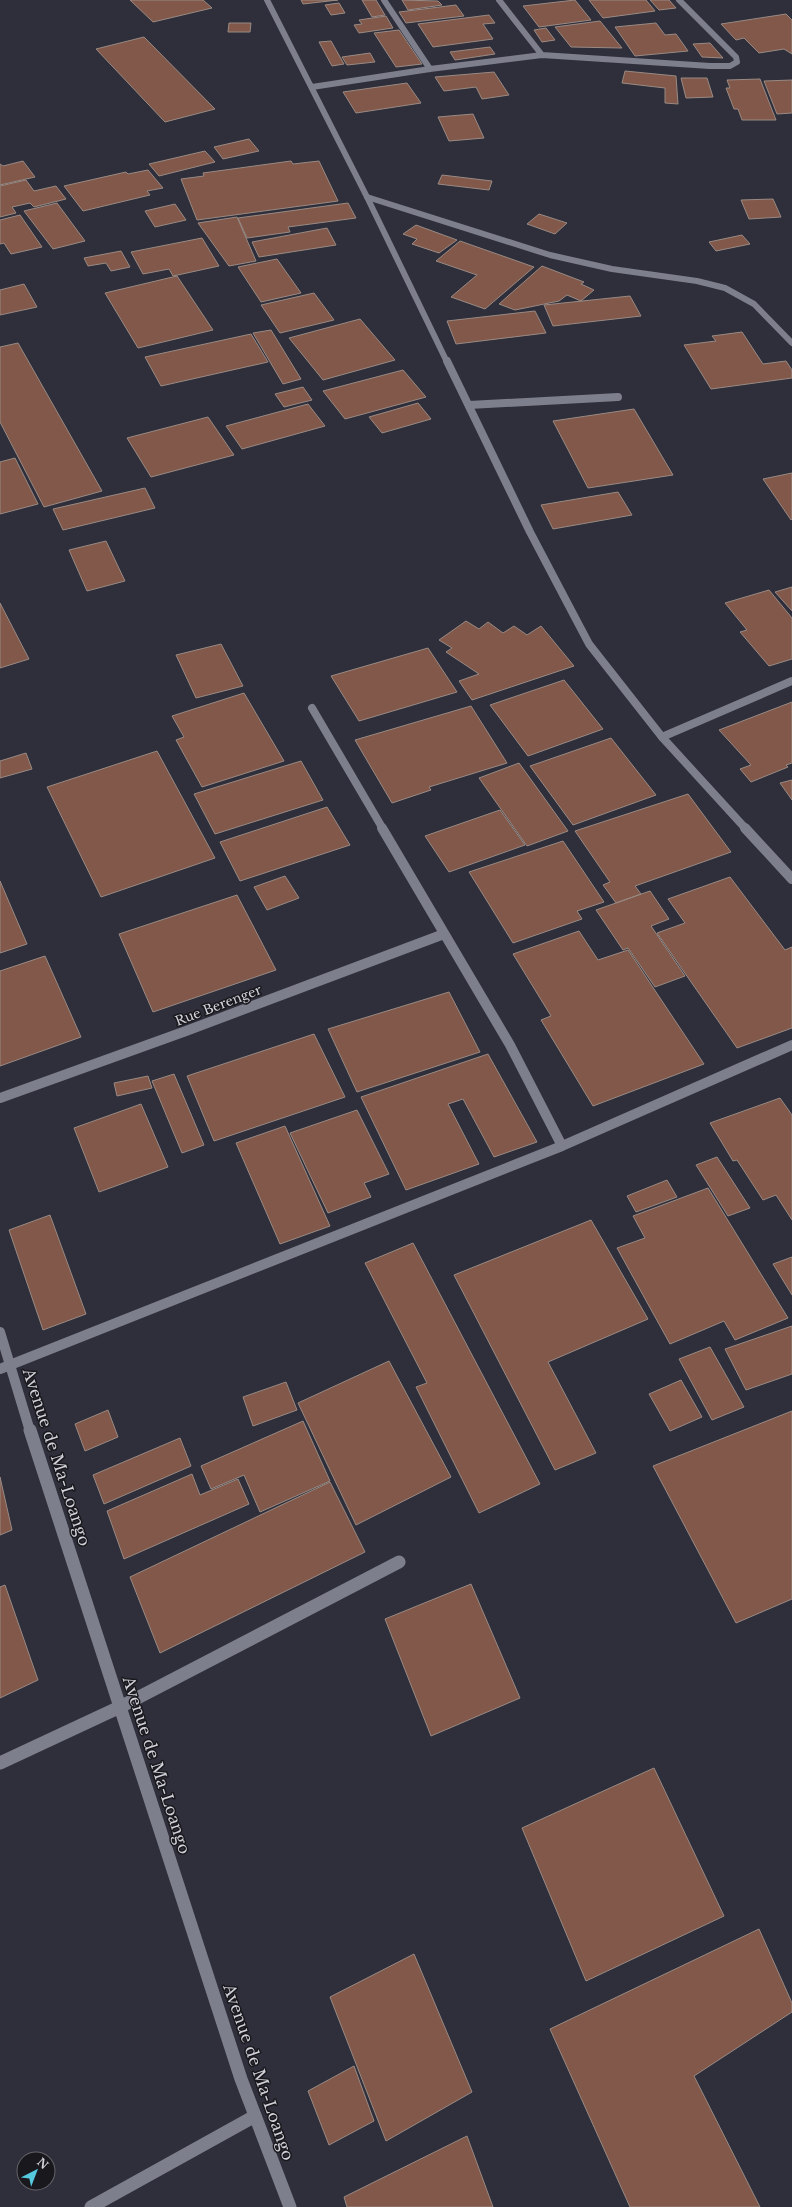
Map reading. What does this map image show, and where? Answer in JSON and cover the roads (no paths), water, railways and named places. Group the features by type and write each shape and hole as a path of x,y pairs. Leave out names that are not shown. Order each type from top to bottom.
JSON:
{"street":[{"path":"267,0 367,197 530,532 589,644 662,737 792,879"},
{"path":"384,0 430,69"},
{"path":"499,0 542,55"},
{"path":"312,87 430,69 542,55 710,66 730,66 737,62 736,57 679,0"},
{"path":"367,197 542,253 612,270 700,281 726,288 745,297 760,309 792,343"},
{"path":"469,405 618,397"},
{"path":"662,737 792,681"},
{"path":"312,708 510,1045 562,1146"},
{"name":"Rue Berenger","path":"0,1098 186,1031 444,934"},
{"path":"4,1367 562,1146 792,1046"},
{"name":"Avenue de Ma-Loango","path":"0,1332 4,1367 120,1707 241,2079 290,2207"},
{"path":"0,1763 120,1707 399,1562"},
{"path":"91,2207 255,2116"}]}
